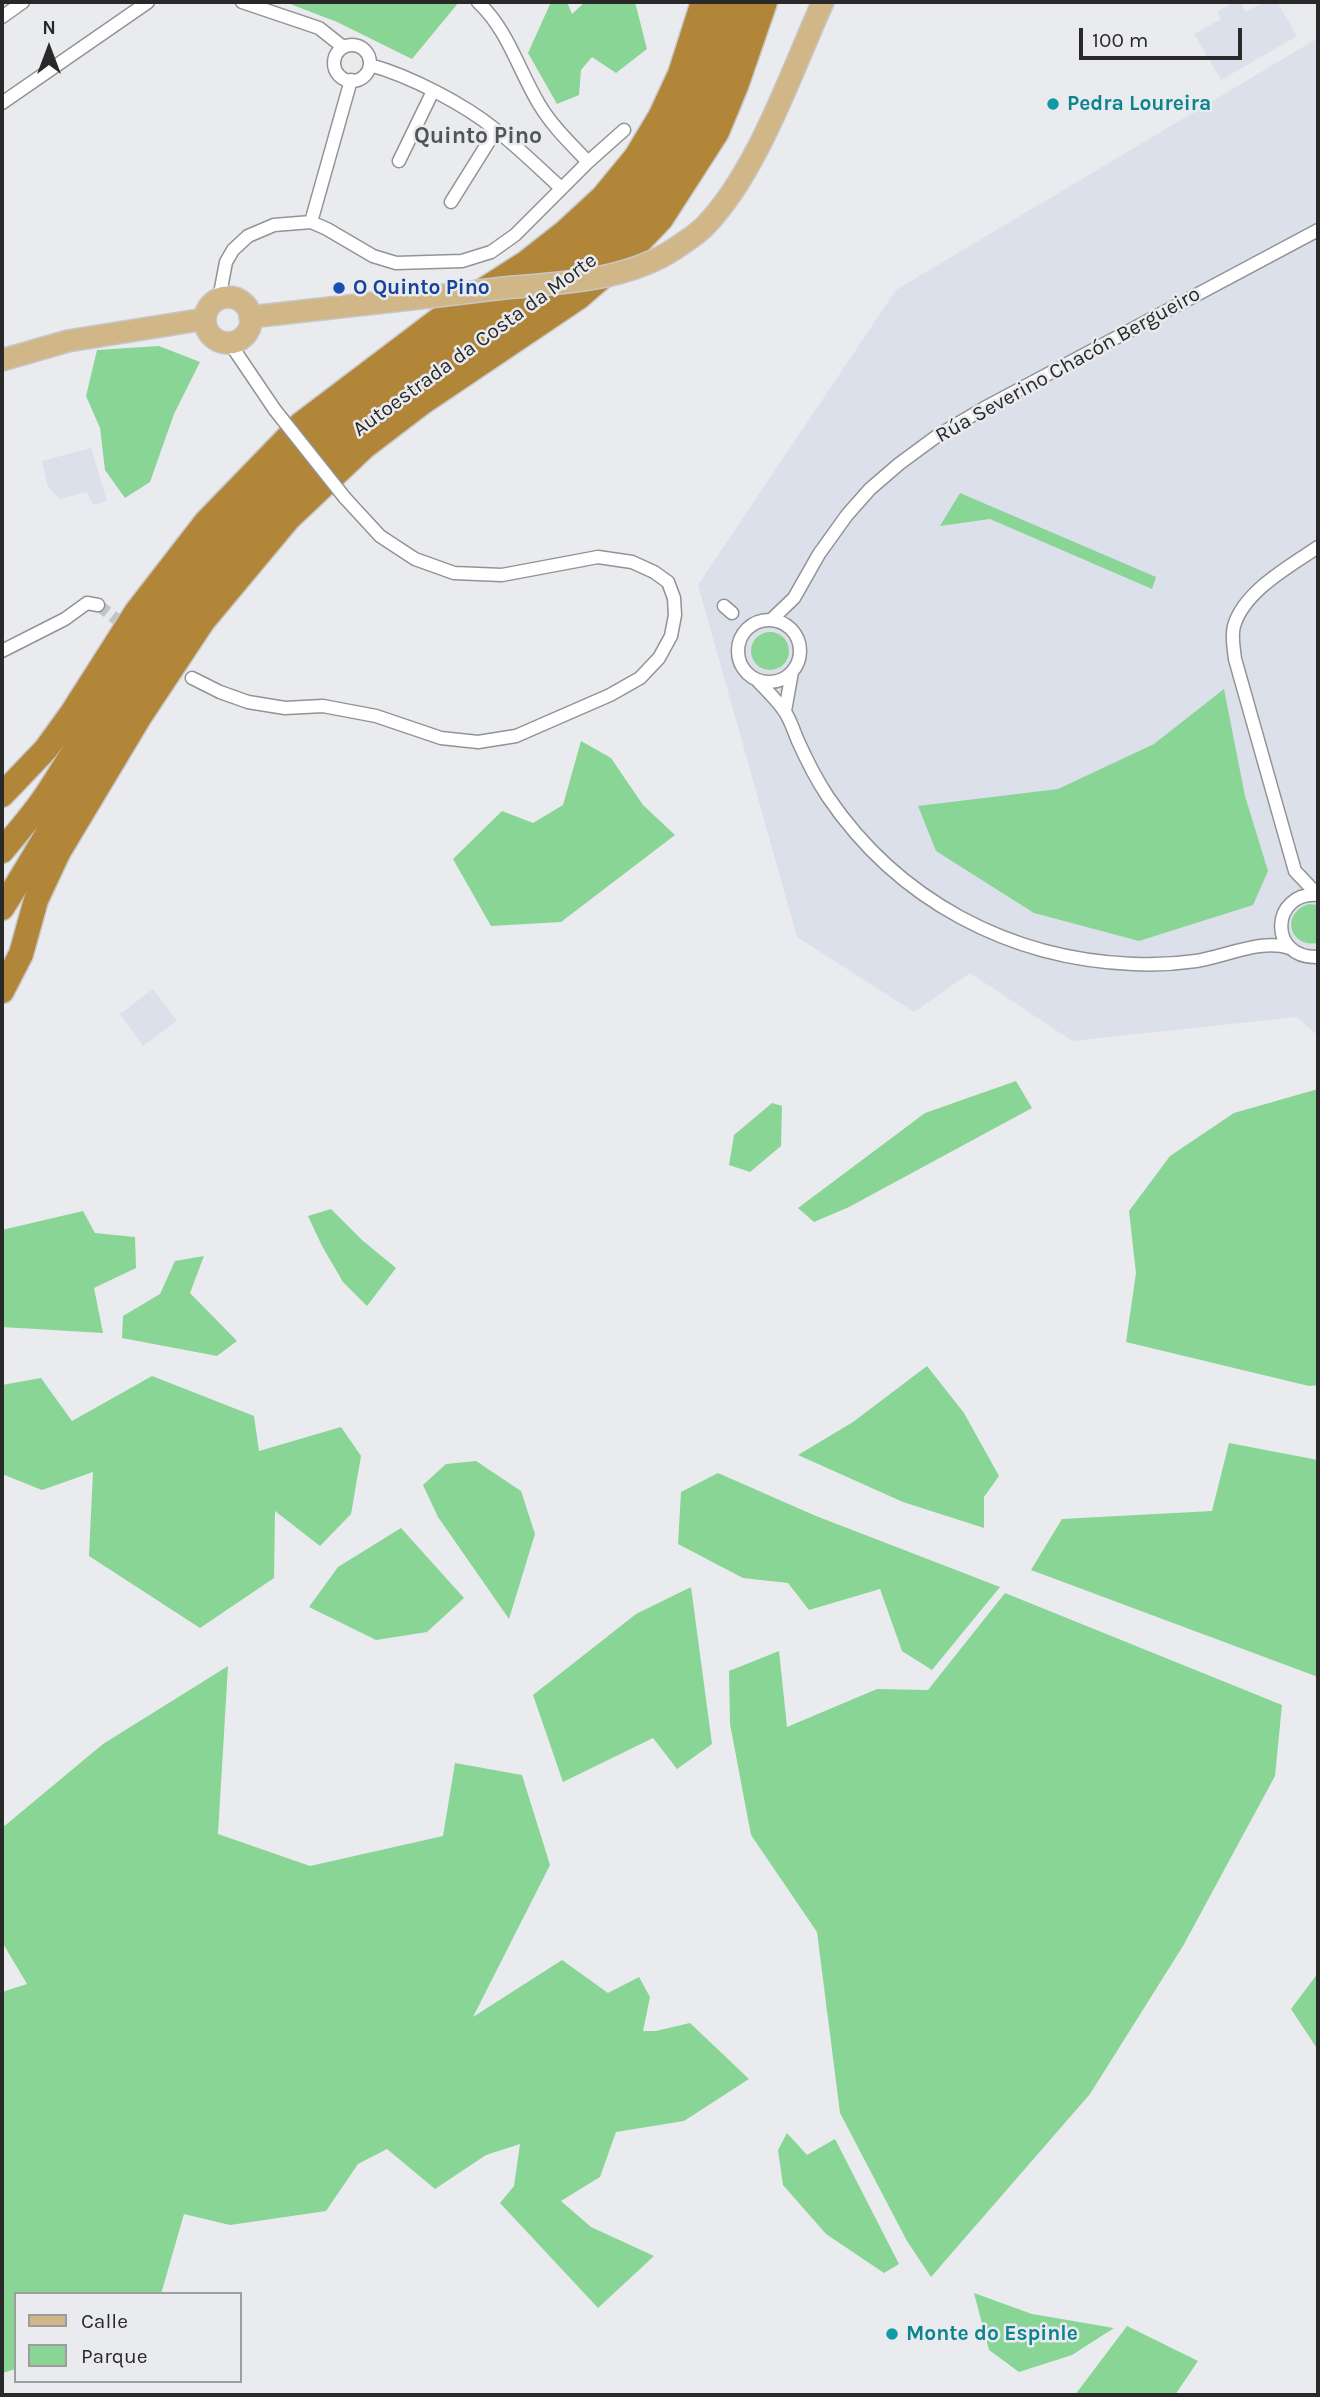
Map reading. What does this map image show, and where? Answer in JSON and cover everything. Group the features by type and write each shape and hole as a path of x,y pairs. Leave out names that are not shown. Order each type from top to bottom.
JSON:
{"highway":[{"path":"2,794 46,749 137,611 206,522 301,424 449,312 527,262 603,197 636,157 660,117 680,74 703,2"},
{"name":"Autoestrada da Costa da Morte","path":"2,851 43,800 168,603 235,520 267,486 324,432 442,341 580,245 650,172 688,106 701,75 724,2"},
{"name":"Autoestrada da Costa da Morte","path":"2,908 147,670 193,602 245,538 290,490 361,425 445,363 582,271 651,202 685,154 707,111 726,65 745,2"},
{"path":"2,991 21,954 36,900 59,851 140,716 203,621 289,519 364,447 423,402 579,297 624,258 661,219 717,132 765,2"}],"main road":[{"path":"250,317 582,280 632,270 662,257 705,226 730,196 747,168 822,2"},
{"path":"219,299 237,299 246,306 250,317 243,337 229,342 209,333 205,319 209,307 219,299"},
{"path":"2,360 68,341 205,319"}],"street":[{"path":"2,17 23,2"},
{"path":"2,103 148,2"},
{"path":"242,2 319,28 343,47"},
{"path":"478,2 508,41 537,102 550,121 588,162"},
{"path":"343,47 361,47 369,55 370,65 363,77 351,80 341,76 335,67 335,57 343,47"},
{"path":"370,65 392,71 479,117 561,188"},
{"path":"312,222 351,80"},
{"path":"399,161 433,91"},
{"path":"452,202 496,130"},
{"path":"219,299 226,262 233,250 248,236 274,225 312,222 373,256 396,263 462,261 491,252 515,235 624,130"},
{"name":"Rúa Severino Chacón Bergueiro","path":"771,620 794,598 819,554 870,489 937,436 988,406 1318,230"},
{"path":"192,678 248,702 285,708 323,706 376,716 441,737 478,742 516,736 610,695 640,678 659,658 671,636 675,615 674,598 668,582 632,562 598,558 502,575 454,573 415,559 380,536 345,498 275,410 229,342"},
{"path":"1289,948 1282,936 1281,923 1291,902 1295,871 1235,659 1234,626 1248,601 1272,577 1318,547"},
{"name":"Rúa Severino Chacón Bergueiro","path":"788,626 794,598"},
{"path":"2,651 65,619 86,603 98,605"},
{"path":"785,711 792,673 800,654 800,643 788,626 771,620 761,621 750,627 740,639 738,655 744,670 757,680 785,711 809,766 850,826 876,855 900,876 936,904 970,924 1040,951 1087,960 1130,964 1196,961 1261,945 1281,945 1302,956 1318,957"},
{"path":"757,680 776,682 792,673"},
{"path":"1295,871 1318,895"},
{"path":"1291,902 1302,896 1318,895"},
{"path":"1261,945 1281,923"}],"shaded area":[{"path":"1234,2 1240,2 1246,12 1264,2 1277,2 1297,36 1221,80 1194,34 1221,19 1217,12"},
{"path":"1318,38 1318,1036 1297,1017 1072,1041 970,973 914,1012 797,937 698,585 896,290"},
{"path":"91,448 107,501 93,505 87,492 60,499 48,487 42,461"},
{"path":"153,989 177,1021 143,1046 120,1014"}],"green space":[{"path":"285,2 459,2 412,59 337,22"},
{"path":"551,2 567,2 572,14 585,2 635,2 647,49 616,73 592,57 581,70 579,95 557,104 528,53"},
{"path":"159,346 200,362 174,414 150,482 125,498 105,470 100,428 86,396 97,350"},
{"path":"960,493 1156,577 1152,589 990,519 940,526"},
{"path":"770,632 783,638 789,651 783,664 770,670 757,664 751,651 757,638"},
{"path":"1224,689 1245,796 1268,871 1253,905 1139,941 1034,913 936,851 918,806 1058,789 1154,744"},
{"path":"581,741 611,758 643,805 675,835 561,922 491,926 453,859 502,811 533,823 563,805"},
{"path":"1309,904 1318,905 1318,943 1300,940 1292,929 1294,915"},
{"path":"1016,1081 1032,1108 849,1207 814,1222 798,1208 925,1113"},
{"path":"1318,1089 1318,1385 1309,1386 1126,1342 1136,1273 1129,1211 1170,1156 1234,1113"},
{"path":"772,1103 782,1106 781,1146 750,1172 729,1165 734,1135"},
{"path":"331,1209 362,1240 396,1268 367,1306 343,1282 308,1216"},
{"path":"83,1211 95,1233 135,1237 136,1268 94,1288 103,1333 2,1327 2,1230"},
{"path":"204,1256 190,1293 237,1341 217,1356 122,1338 123,1316 160,1294 175,1261"},
{"path":"927,1366 964,1413 999,1476 984,1497 984,1528 903,1502 798,1455 853,1422"},
{"path":"152,1376 254,1416 259,1451 341,1427 361,1456 351,1514 320,1546 275,1511 274,1578 200,1628 89,1556 93,1472 42,1490 2,1474 2,1385 41,1378 72,1421"},
{"path":"1229,1443 1318,1460 1318,1677 1031,1570 1062,1519 1212,1511"},
{"path":"476,1461 521,1491 535,1534 509,1619 438,1517 423,1485 446,1464"},
{"path":"718,1473 816,1516 1000,1587 932,1670 902,1651 880,1589 809,1610 788,1583 743,1578 678,1544 681,1492"},
{"path":"401,1528 464,1598 427,1632 376,1640 309,1607 338,1567"},
{"path":"691,1587 712,1744 677,1769 653,1738 563,1782 533,1695 636,1614"},
{"path":"1005,1593 1282,1705 1275,1776 1183,1946 1090,2094 931,2277 907,2241 840,2113 817,1932 751,1835 730,1724 729,1671 779,1651 787,1727 877,1689 928,1690"},
{"path":"228,1666 218,1834 310,1866 443,1836 455,1763 522,1775 550,1865 473,2017 562,1960 608,1993 639,1977 650,1997 643,2031 656,2031 690,2023 749,2079 684,2121 616,2132 600,2177 561,2201 591,2227 654,2256 598,2308 500,2203 514,2186 520,2144 486,2155 435,2189 387,2149 358,2164 326,2211 230,2225 184,2214 162,2292 14,2292 14,2370 2,2373 2,1992 27,1984 2,1942 2,1828 103,1744"},
{"path":"1318,1973 1318,2050 1291,2009"},
{"path":"787,2133 807,2155 835,2139 899,2264 884,2273 826,2234 783,2185 778,2150"},
{"path":"974,2293 1032,2314 1114,2328 1072,2355 1019,2372 989,2350"},
{"path":"1127,2326 1198,2361 1175,2395 1075,2395"}],"tunnel":[{"path":"98,605 128,628"}],"place":[{"name":"Pedra Loureira","path":"1053,104"},
{"name":"O Quinto Pino","path":"339,288"},
{"name":"Monte do Espinle","path":"892,2334"}],"district":[{"name":"Quinto Pino","path":"478,136"}]}
